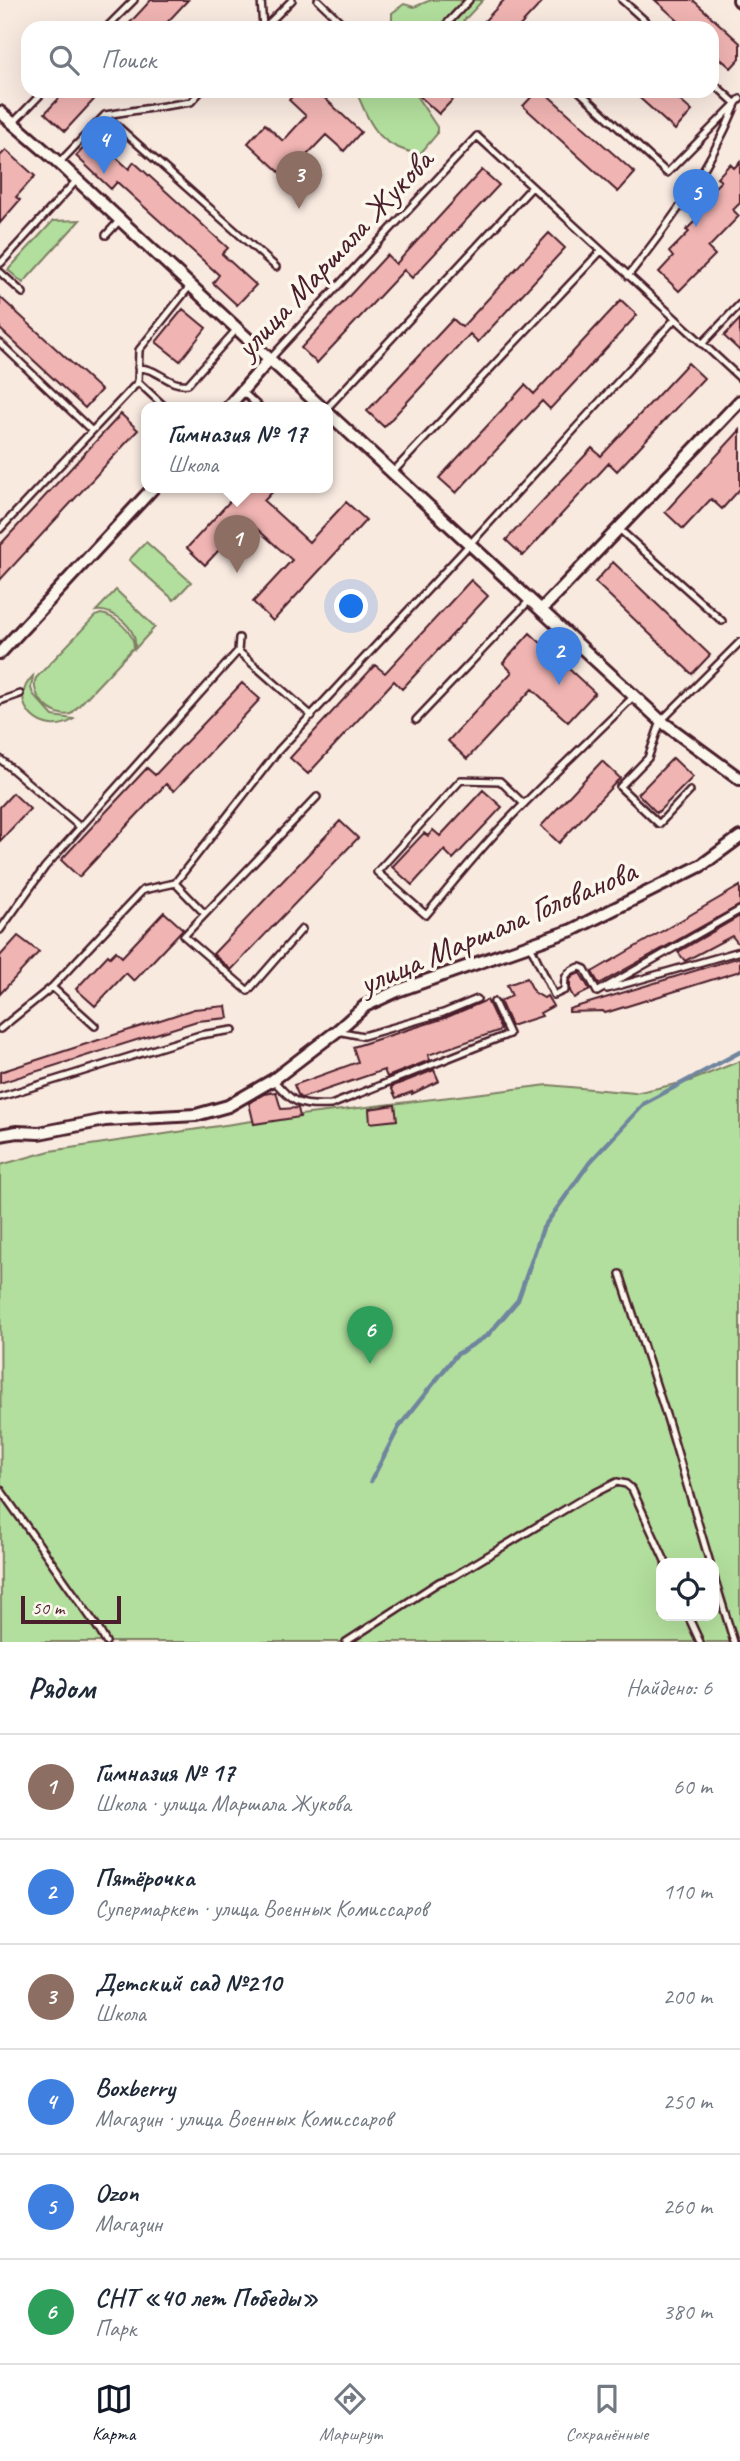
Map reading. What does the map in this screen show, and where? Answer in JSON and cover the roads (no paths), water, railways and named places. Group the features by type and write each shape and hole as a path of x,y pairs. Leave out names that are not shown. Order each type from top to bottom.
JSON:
{"street":[{"path":"5,119 59,163 315,402"},
{"name":"улица Маршала Жукова","path":"232,402 269,360"},
{"path":"541,610 618,528 738,410"},
{"path":"333,418 661,720 740,779"},
{"path":"0,653 148,493"},
{"name":"улица Маршала Голованова","path":"0,1135 17,1132 39,1133 104,1120 196,1115 228,1106 273,1080 365,1006 572,930 702,865 740,837"}],"lane":[{"path":"113,21 134,0"},
{"path":"261,0 262,21"},
{"path":"270,21 292,0"},
{"path":"318,0 340,21"},
{"path":"455,0 462,7"},
{"path":"449,21 469,0"},
{"path":"622,0 645,21"},
{"path":"719,87 738,101"},
{"path":"5,119 34,98"},
{"path":"59,163 105,115 191,102 195,98"},
{"path":"587,98 667,173 738,101"},
{"path":"628,275 678,212 719,145 738,101"},
{"path":"105,115 276,267"},
{"name":"улица Маршала Жукова","path":"269,360 477,136 532,187"},
{"path":"1,263 77,180"},
{"path":"333,402 532,187 740,379"},
{"path":"106,235 120,220"},
{"path":"393,472 601,251"},
{"path":"0,272 23,293"},
{"path":"1,526 138,382 139,350 190,286"},
{"path":"702,344 740,304"},
{"path":"0,1028 52,987 144,890 175,883 278,751 675,319"},
{"path":"138,368 158,371 172,383 188,383 236,330"},
{"path":"0,344 92,431"},
{"path":"138,382 160,402"},
{"path":"242,391 254,402"},
{"path":"618,528 722,621"},
{"path":"415,720 530,600"},
{"path":"0,930 45,867 238,651 239,638"},
{"path":"690,791 659,824 620,787 648,758 661,720 740,642"},
{"path":"238,651 312,716"},
{"path":"0,701 20,694"},
{"path":"524,804 500,781 461,780 377,872 426,915 509,819 634,696"},
{"path":"0,759 80,827"},
{"path":"302,929 248,991 184,936 317,797"},
{"path":"175,883 204,913"},
{"path":"597,992 740,910"},
{"path":"530,945 554,995 565,990 564,978 567,973 580,967 585,969 597,992"},
{"path":"597,992 740,951"},
{"path":"52,987 95,1026"},
{"path":"337,1031 363,1036 443,1013 477,999"},
{"path":"273,1080 295,1102 314,1106 331,1105 509,1034 494,1002"},
{"path":"0,1097 200,1035 233,1030"},
{"path":"620,1274 668,1421 708,1558"},
{"path":"346,1642 439,1582 454,1576 579,1501 617,1482 632,1489 664,1558"},
{"path":"0,1489 106,1642"},
{"path":"719,1593 734,1642"},
{"path":"690,1621 700,1642"}],"waterway":[{"path":"371,1481 399,1427 456,1355 488,1335 518,1300 543,1228 590,1162 645,1103 740,1052"}],"place":[{"name":"Boxberry","path":"104,174"},
{"name":"Детский сад №210","path":"299,209"},
{"name":"Ozon","path":"696,227"},
{"name":"Гимназия № 17","path":"237,573"},
{"name":"Пятёрочка","path":"559,685"},
{"name":"СНТ «40 лет Победы»","path":"370,1364"}]}
